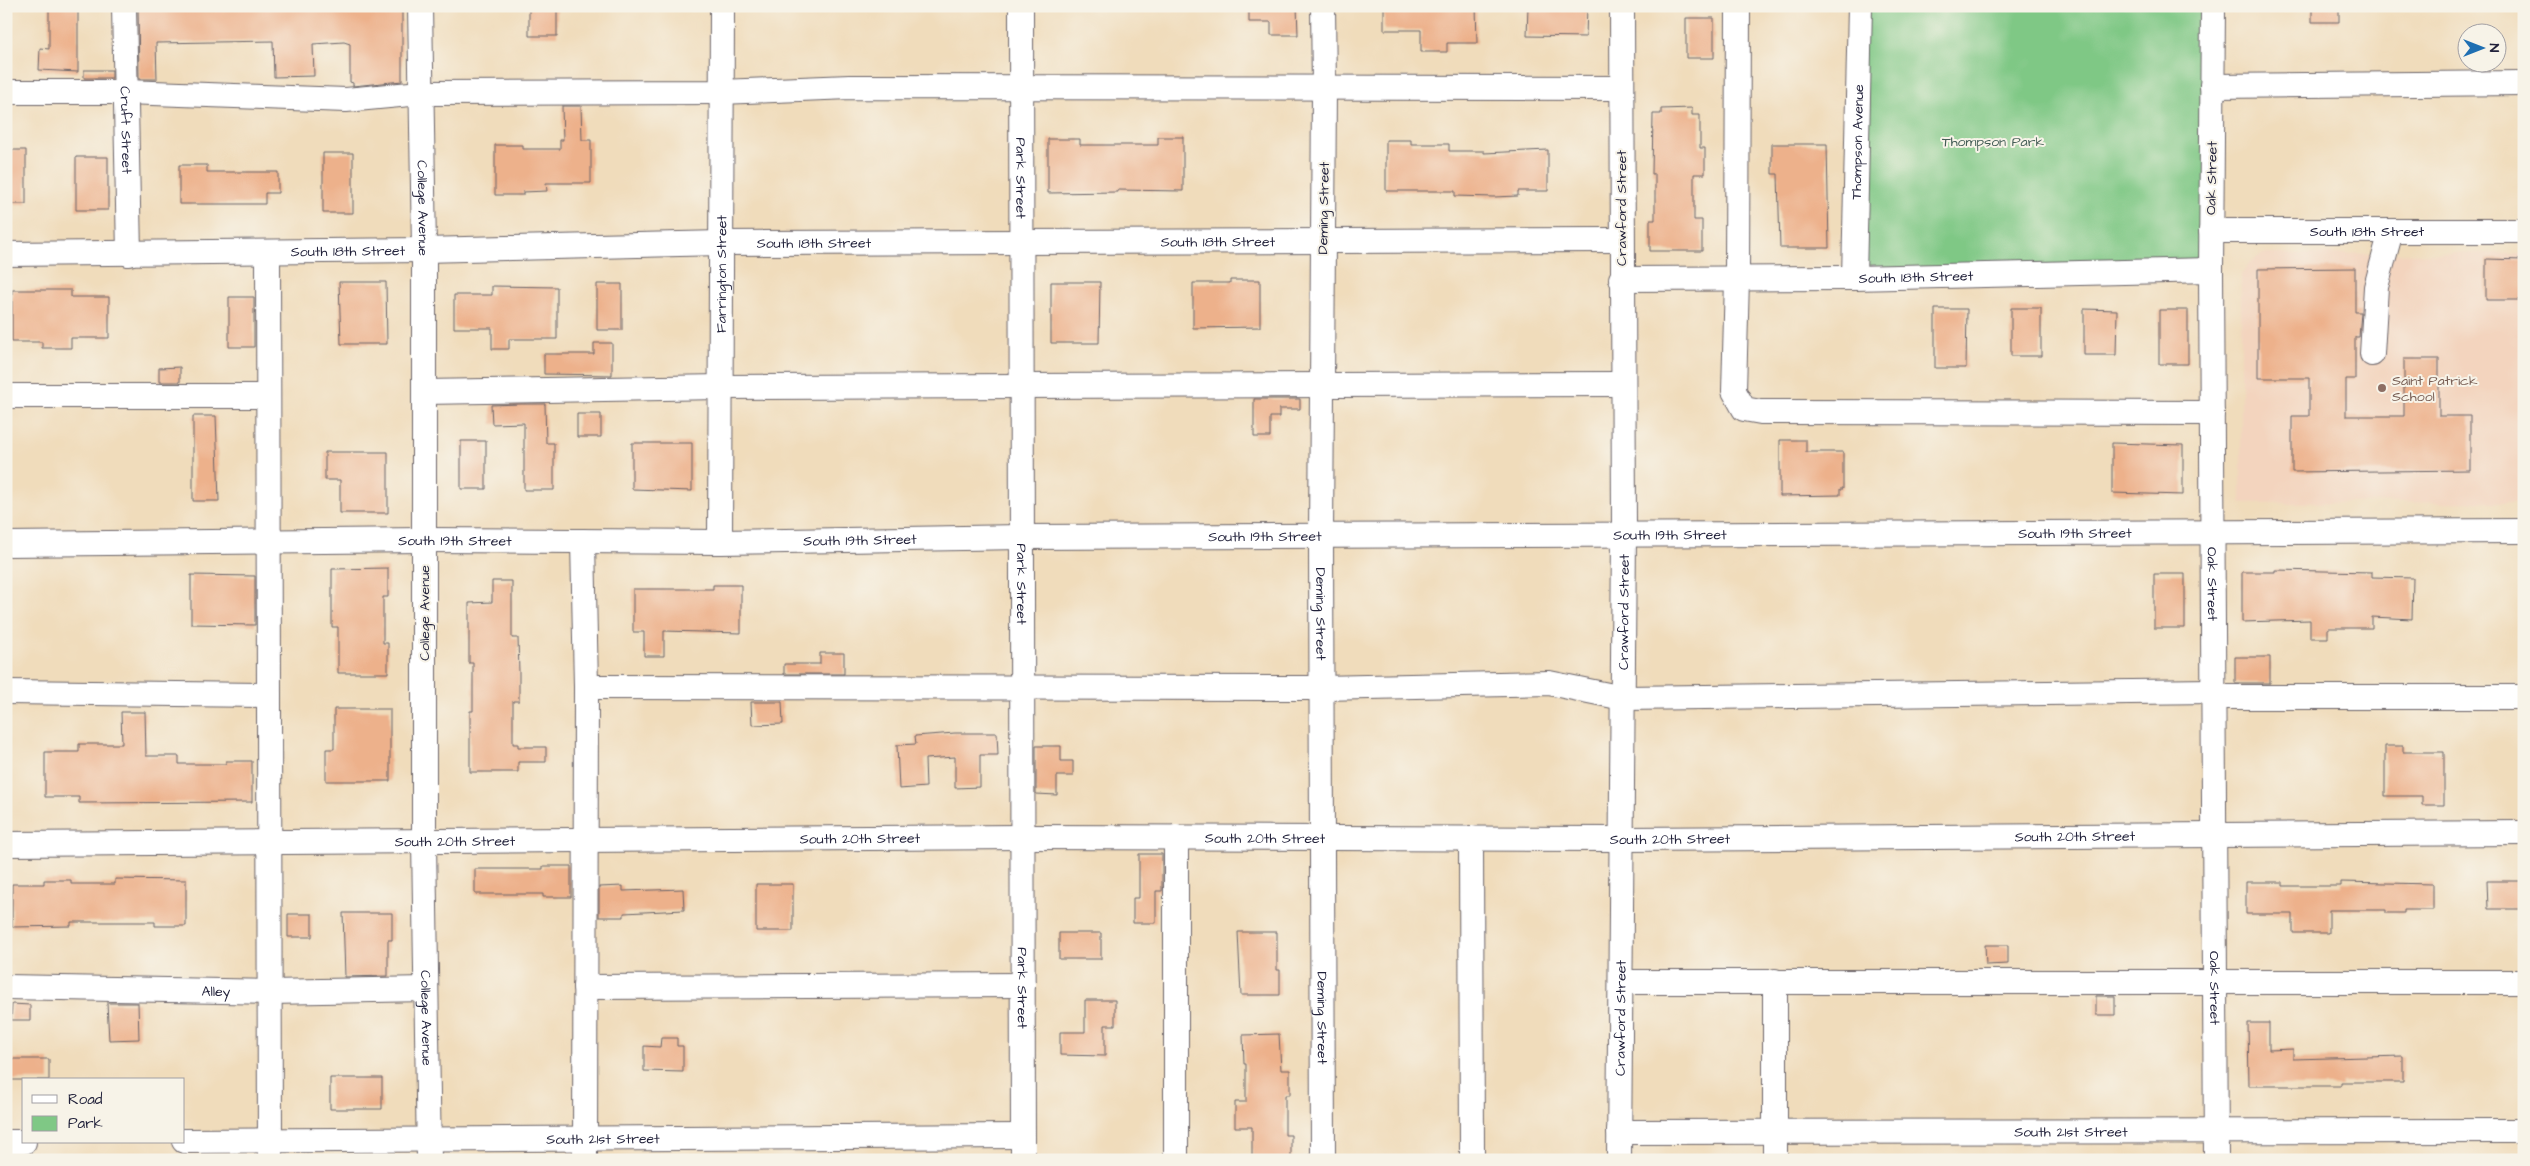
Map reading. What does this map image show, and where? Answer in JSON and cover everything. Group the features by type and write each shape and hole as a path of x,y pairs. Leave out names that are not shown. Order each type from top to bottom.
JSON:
{"street":[{"name":"Cruft Street","path":"124,6 129,254"},
{"name":"College Avenue","path":"420,6 424,250 424,842 429,1150"},
{"name":"Farrington Street","path":"720,542 722,6"},
{"name":"Park Street","path":"1021,6 1023,1160"},
{"name":"Deming Street","path":"1323,6 1320,537 1324,837 1323,1160"},
{"name":"Crawford Street","path":"1619,1160 1624,533 1621,279 1622,6"},
{"path":"1738,6 1737,279 1734,391 1744,409 1761,412 2212,413"},
{"name":"Thompson Avenue","path":"1854,278 1860,6"},
{"name":"Oak Street","path":"2213,6 2211,270 2214,532 2216,1160"},
{"path":"2212,86 2524,83"},
{"path":"6,92 126,92 346,100 421,94 721,92 850,87 1622,88"},
{"name":"South 18th Street","path":"2211,231 2524,231"},
{"path":"2372,354 2376,287 2392,231"},
{"name":"South 18th Street","path":"6,254 424,250 721,243 1622,240"},
{"path":"268,252 270,1150"},
{"name":"South 18th Street","path":"1621,279 1854,278 2211,270"},
{"path":"424,392 721,387 1622,384"},
{"path":"17,396 268,396"},
{"name":"South 19th Street","path":"6,544 424,540 720,542 1022,537 1320,537 1624,533 2524,531"},
{"path":"583,541 586,687 584,1150"},
{"path":"586,687 1322,688 1549,683 1623,698 2214,694 2524,697"},
{"path":"6,692 269,695"},
{"name":"South 20th Street","path":"6,844 1023,837 1622,839 2524,833"},
{"path":"1176,837 1176,1160"},
{"path":"1471,838 1472,1160"},
{"path":"1621,982 2214,980 2524,982"},
{"path":"1775,981 1775,1160"},
{"path":"585,987 1023,985"},
{"name":"Alley","path":"6,987 270,992 426,988"},
{"name":"South 21st Street","path":"1619,1132 2524,1131"},
{"name":"South 21st Street","path":"185,1141 270,1150 584,1150 1022,1136"},
{"path":"6,1142 22,1142"}],"shaded area":[{"name":"Saint Patrick School","path":"2524,253 2524,502 2241,503 2241,275 2249,264 2263,254"}],"green space":[{"name":"Thompson Park","path":"1860,6 2213,6 2211,270 1854,278"}],"building":[{"path":"49,6 78,6 78,72 39,70 40,48 49,49"},
{"path":"138,6 402,6 402,81 353,86 353,83 350,82 350,44 344,42 313,44 314,76 274,77 273,41 156,43 157,79 139,79"},
{"path":"529,6 557,6 557,36 529,36"},
{"path":"1249,6 1297,6 1298,35 1271,35 1271,22 1249,22"},
{"path":"1384,6 1476,6 1477,43 1447,43 1447,52 1421,52 1421,30 1384,30"},
{"path":"1528,6 1587,6 1586,37 1527,36"},
{"path":"2312,6 2339,6 2339,22 2312,22"},
{"path":"1686,18 1714,18 1714,58 1686,58"},
{"path":"84,70 112,70 112,78 84,78"},
{"path":"562,106 581,106 582,140 591,140 591,183 546,183 547,191 523,192 523,195 495,195 495,145 523,145 523,149 560,149 560,140 563,140"},
{"path":"1692,108 1692,115 1700,115 1700,148 1705,148 1705,174 1694,174 1694,220 1702,220 1702,251 1650,251 1650,220 1655,220 1655,174 1652,174 1653,114 1661,114 1661,109"},
{"path":"1158,137 1183,137 1183,191 1117,190 1117,192 1048,193 1048,139 1080,139 1080,145 1158,145"},
{"path":"1386,140 1411,140 1411,144 1449,144 1449,151 1484,151 1484,153 1548,150 1548,191 1518,191 1518,196 1494,197 1455,196 1455,191 1386,191"},
{"path":"1772,144 1827,144 1829,248 1780,248 1778,174 1772,174"},
{"path":"6,150 26,150 26,204 6,204"},
{"path":"323,153 353,153 353,213 323,213"},
{"path":"76,157 108,157 108,210 76,210"},
{"path":"179,165 207,165 207,172 278,172 278,193 265,193 265,204 179,204"},
{"path":"2486,259 2524,260 2524,300 2486,300"},
{"path":"2355,268 2355,312 2361,312 2359,337 2355,337 2355,379 2346,379 2346,416 2404,416 2404,359 2439,359 2439,416 2470,416 2470,470 2292,472 2292,416 2309,416 2309,378 2258,378 2258,269"},
{"path":"1230,280 1260,280 1260,327 1193,328 1193,283 1230,283"},
{"path":"339,282 386,282 387,344 341,344"},
{"path":"1051,282 1100,282 1099,343 1051,343"},
{"path":"597,284 622,284 622,330 597,330"},
{"path":"492,286 557,287 557,339 509,339 509,349 492,349 492,328 454,328 454,295 492,295"},
{"path":"12,290 71,290 71,297 109,297 109,338 71,338 71,348 42,348 42,342 12,342"},
{"path":"229,297 254,297 254,347 229,347"},
{"path":"2011,308 2041,308 2041,356 2011,356"},
{"path":"1935,309 1967,309 1966,368 1935,368"},
{"path":"2084,309 2117,310 2116,355 2084,355"},
{"path":"2159,310 2188,310 2188,364 2159,364"},
{"path":"594,343 612,343 612,375 544,374 544,354 594,354"},
{"path":"180,367 180,382 159,382 159,368"},
{"path":"1254,399 1300,399 1300,409 1279,409 1279,417 1270,417 1270,437 1254,437"},
{"path":"545,404 546,443 554,443 554,490 524,490 524,423 492,424 491,405"},
{"path":"577,414 601,414 601,437 577,437"},
{"path":"193,416 216,416 219,501 193,501"},
{"path":"1780,440 1806,440 1806,452 1843,452 1843,489 1840,489 1840,495 1780,496"},
{"path":"461,441 486,441 486,489 461,489"},
{"path":"632,443 692,443 692,491 632,489"},
{"path":"2112,443 2183,445 2183,495 2112,493"},
{"path":"325,452 388,452 388,513 340,513 340,480 325,480"},
{"path":"388,568 388,597 383,597 383,643 388,643 388,673 338,673 338,627 332,627 332,569"},
{"path":"2275,570 2372,572 2372,577 2413,578 2412,619 2372,617 2372,628 2328,628 2328,638 2310,638 2310,620 2242,622 2242,572 2275,572"},
{"path":"2154,574 2185,574 2185,628 2154,628"},
{"path":"191,575 255,576 255,625 191,624"},
{"path":"492,581 512,581 512,638 518,638 519,673 519,701 513,701 513,744 518,744 518,747 546,747 546,762 518,762 518,772 470,772 470,711 473,711 473,663 469,663 469,603 492,602"},
{"path":"713,585 741,585 741,633 664,631 664,656 644,656 644,632 633,632 633,589 713,589"},
{"path":"820,653 844,653 844,674 784,674 784,664 820,664"},
{"path":"2235,657 2270,657 2270,683 2235,683"},
{"path":"751,702 782,702 783,724 752,725"},
{"path":"334,709 390,709 390,781 326,781 326,749 334,749"},
{"path":"121,712 145,712 146,756 179,756 179,764 226,764 226,761 252,761 252,802 79,803 79,797 45,797 45,752 79,752 79,744 122,744"},
{"path":"955,733 997,733 998,755 980,755 980,787 955,788 955,757 925,759 926,787 899,789 897,745 916,744 915,736"},
{"path":"1036,746 1061,746 1061,761 1073,761 1073,776 1057,776 1057,795 1036,794"},
{"path":"2385,746 2403,746 2403,752 2444,752 2444,805 2422,805 2422,796 2385,796"},
{"path":"1139,854 1162,854 1162,891 1156,891 1156,923 1133,923 1133,898 1139,898"},
{"path":"543,866 571,866 571,897 543,897 543,894 475,894 475,869 543,869"},
{"path":"115,879 186,880 186,926 155,926 155,922 71,922 71,926 12,927 12,884 44,884 44,880 71,880 71,884 115,884"},
{"path":"2487,881 2524,881 2524,909 2488,909"},
{"path":"2246,882 2283,882 2283,886 2341,886 2341,882 2433,884 2433,910 2404,910 2404,913 2386,913 2386,910 2329,910 2329,933 2293,933 2293,914 2246,914"},
{"path":"756,884 793,884 793,931 756,931"},
{"path":"623,886 623,891 683,889 684,910 624,913 624,917 599,917 599,887"},
{"path":"343,913 392,913 392,940 388,940 388,976 345,977"},
{"path":"288,914 312,914 312,937 288,937"},
{"path":"1238,932 1277,932 1277,970 1280,970 1280,995 1241,995"},
{"path":"1059,933 1101,933 1101,959 1059,959"},
{"path":"1985,945 2008,945 2008,964 1986,965"},
{"path":"2096,996 2115,996 2115,1015 2096,1015"},
{"path":"1085,1000 1115,1000 1115,1025 1105,1025 1105,1056 1060,1055 1060,1032 1085,1032"},
{"path":"107,1003 138,1003 139,1039 109,1040"},
{"path":"12,1004 30,1005 30,1020 11,1020"},
{"path":"2248,1023 2269,1023 2269,1050 2293,1049 2293,1059 2403,1056 2403,1082 2341,1082 2341,1086 2249,1086"},
{"path":"1279,1034 1281,1070 1290,1070 1290,1095 1285,1095 1285,1135 1291,1135 1291,1160 1252,1160 1252,1127 1235,1127 1235,1102 1246,1102 1246,1064 1244,1064 1243,1035"},
{"path":"661,1038 677,1038 677,1046 683,1046 683,1072 644,1071 644,1046 660,1047"},
{"path":"9,1059 49,1059 49,1078 9,1080"},
{"path":"330,1078 382,1078 382,1109 330,1109"}],"place":[{"name":"Saint Patrick School","path":"2382,388"}]}
